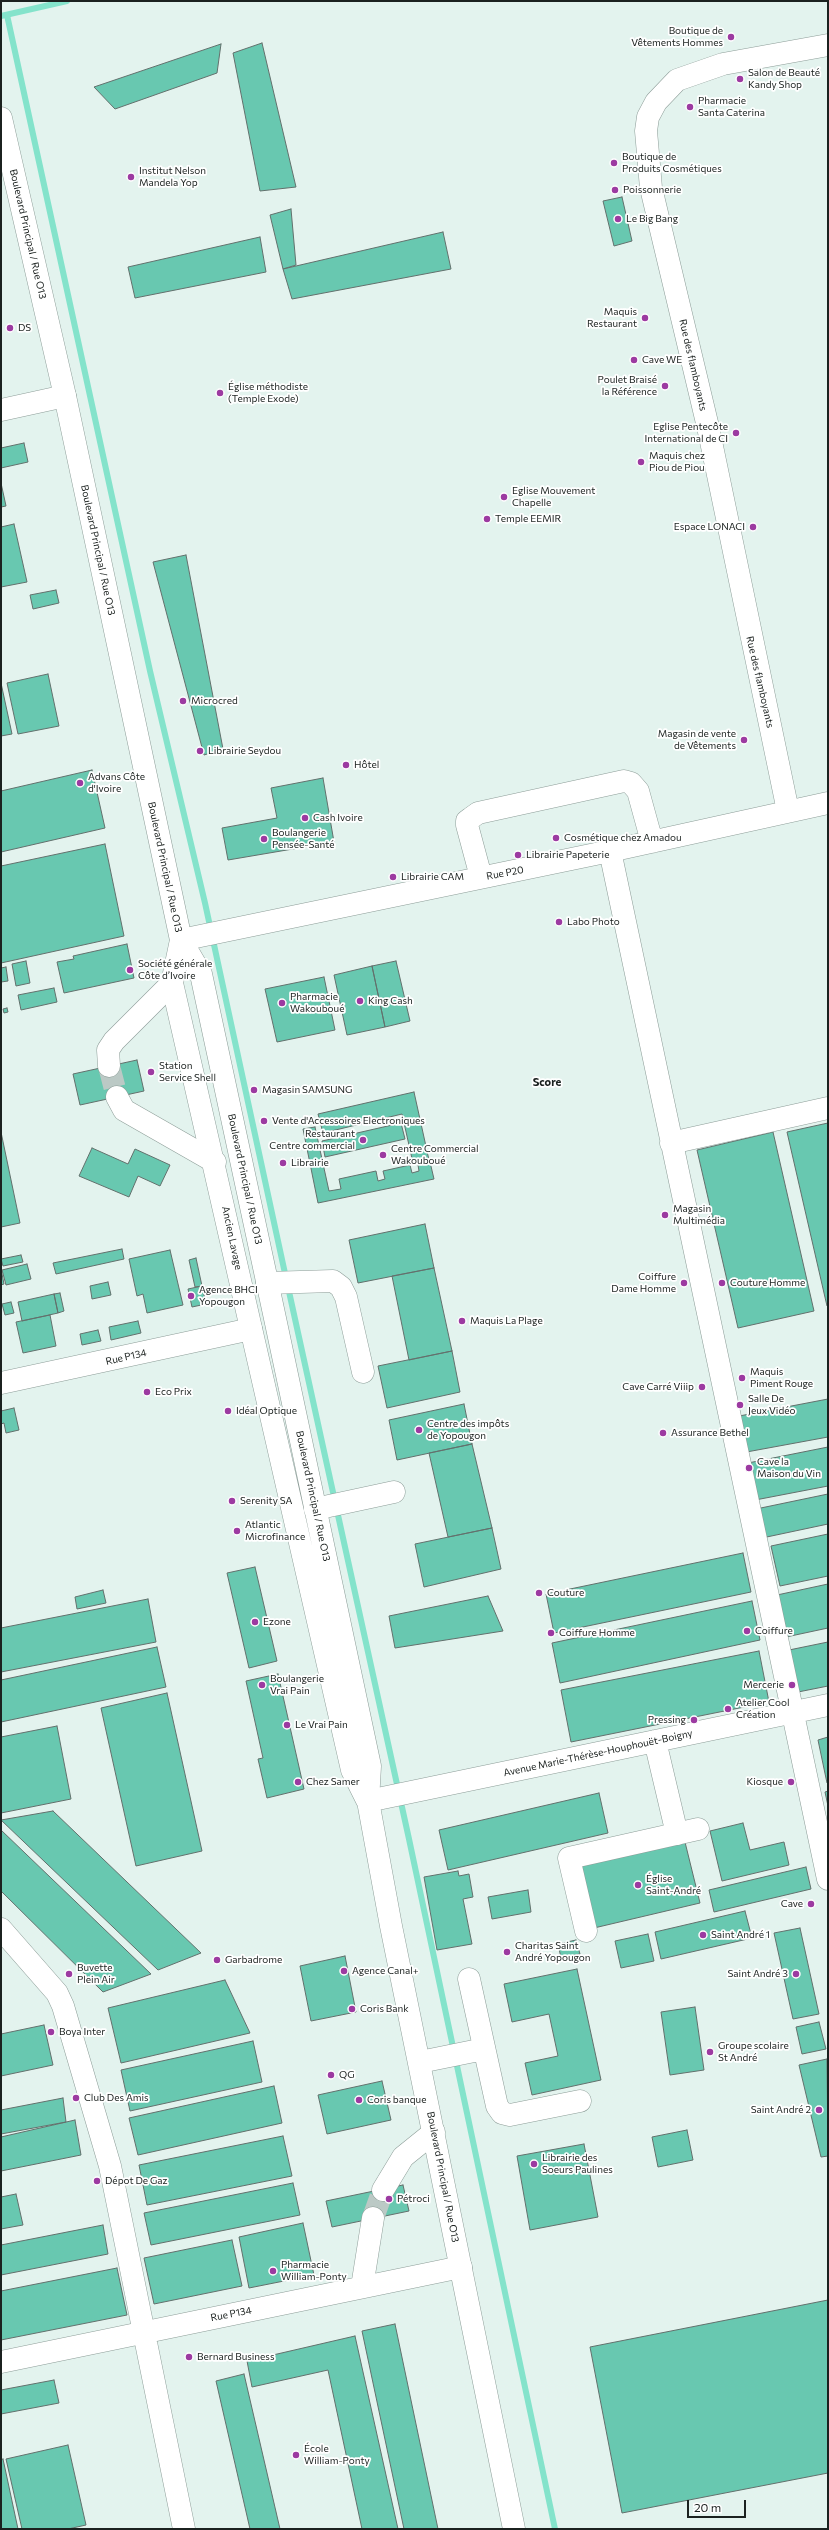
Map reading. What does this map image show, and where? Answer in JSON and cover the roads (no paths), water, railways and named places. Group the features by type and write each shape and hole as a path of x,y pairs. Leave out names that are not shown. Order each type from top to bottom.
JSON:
{"street":[{"name":"Rue des flamboyants","path":"788,811 749,632 708,426 651,188 646,131 648,117 656,102 677,80 723,64 828,45"},
{"name":"Boulevard Principal / Rue O13","path":"1,118 5,153 66,396 181,940 201,974 370,1766 368,1801 390,1926 420,2062 514,2529"},
{"path":"1,410 66,396"},
{"path":"481,877 467,825 467,821 478,813 624,781 631,783 638,791 652,842"},
{"name":"Rue P20","path":"181,940 481,877 610,852 828,803"},
{"path":"610,852 747,1505 794,1712 828,1879"},
{"name":"Ancien Lavage","path":"181,940 172,983 215,1162 251,1329 304,1560"},
{"path":"109,1066 108,1050 114,1041 172,983"},
{"path":"117,1097 124,1110 215,1162"},
{"path":"671,1143 828,1108"},
{"path":"267,1283 333,1281 341,1287 346,1297 363,1372"},
{"name":"Rue P134","path":"1,1384 251,1329"},
{"path":"315,1509 394,1492"},
{"name":"Boulevard Principal / Rue O13","path":"304,1560 352,1770 368,1801"},
{"name":"Avenue Marie-Thérèse-Houphouët-Boigny","path":"368,1801 828,1705"},
{"path":"655,1741 677,1834"},
{"path":"586,1930 569,1858 698,1830"},
{"path":"1,1929 56,1993 63,2006 110,2166 142,2332 184,2529"},
{"path":"469,1979 497,2106 502,2113 510,2115 580,2101"},
{"path":"420,2062 484,2049"},
{"path":"383,2190 403,2157 434,2132"},
{"path":"362,2287 373,2218"},
{"name":"Rue P134","path":"1,2362 461,2267"}],"waterway":[{"path":"1,16 67,1"},
{"path":"7,15 150,671 205,903 286,1278"},
{"path":"288,1287 409,1839 555,2529"}],"tunnel":[{"path":"109,1066 117,1097"},
{"path":"373,2218 383,2190"}],"place":[{"name":"Boutique de Vêtements Hommes","path":"731,37"},
{"name":"Salon de Beauté Kandy Shop","path":"740,79"},
{"name":"Pharmacie Santa Caterina","path":"690,107"},
{"name":"Boutique de Produits Cosmétiques","path":"614,163"},
{"name":"Institut Nelson Mandela Yop","path":"131,177"},
{"name":"Poissonnerie","path":"615,190"},
{"name":"Le Big Bang","path":"618,219"},
{"name":"Maquis Restaurant","path":"645,318"},
{"name":"DS","path":"10,328"},
{"name":"Cave WE","path":"634,360"},
{"name":"Poulet Braisé la Référence","path":"665,386"},
{"name":"Église méthodiste (Temple Exode)","path":"220,393"},
{"name":"Eglise Pentecôte International de CI","path":"736,433"},
{"name":"Maquis chez Piou de Piou","path":"641,462"},
{"name":"Eglise Mouvement Chapelle","path":"504,497"},
{"name":"Temple EEMIR","path":"487,519"},
{"name":"Espace LONACI","path":"753,527"},
{"name":"Microcred","path":"183,701"},
{"name":"Magasin de vente de Vêtements","path":"744,740"},
{"name":"Librairie Seydou","path":"200,751"},
{"name":"Hôtel","path":"346,765"},
{"name":"Advans Côte d'Ivoire","path":"80,783"},
{"name":"Cash Ivoire","path":"305,818"},
{"name":"Cosmétique chez Amadou","path":"556,838"},
{"name":"Boulangerie Pensée-Santé","path":"264,839"},
{"name":"Librairie Papeterie","path":"518,855"},
{"name":"Librairie CAM","path":"393,877"},
{"name":"Labo Photo","path":"559,922"},
{"name":"Société générale Côte d’Ivoire","path":"130,970"},
{"name":"King Cash","path":"360,1001"},
{"name":"Pharmacie Wakouboué","path":"282,1003"},
{"name":"Station Service Shell","path":"151,1072"},
{"name":"Magasin SAMSUNG","path":"254,1090"},
{"name":"Vente d'Accessoires Electroniques","path":"264,1121"},
{"name":"Restaurant Centre commercial","path":"363,1140"},
{"name":"Centre Commercial Wakouboué","path":"383,1155"},
{"name":"Librairie","path":"283,1163"},
{"name":"Magasin Multimédia","path":"665,1215"},
{"name":"Coiffure Dame Homme","path":"684,1283"},
{"name":"Couture Homme","path":"722,1283"},
{"name":"Agence BHCI Yopougon","path":"191,1296"},
{"name":"Maquis La Plage","path":"462,1321"},
{"name":"Maquis Piment Rouge","path":"742,1378"},
{"name":"Cave Carré Viiip","path":"702,1387"},
{"name":"Eco Prix","path":"147,1392"},
{"name":"Salle De Jeux Vidéo","path":"740,1405"},
{"name":"Idéal Optique","path":"228,1411"},
{"name":"Centre des impôts de Yopougon","path":"419,1430"},
{"name":"Assurance Bethel","path":"663,1433"},
{"name":"Cave la Maison du Vin","path":"749,1468"},
{"name":"Serenity SA","path":"232,1501"},
{"name":"Atlantic Microfinance","path":"237,1531"},
{"name":"Couture","path":"539,1593"},
{"name":"Ezone","path":"255,1622"},
{"name":"Coiffure","path":"747,1631"},
{"name":"Coiffure Homme","path":"551,1633"},
{"name":"Boulangerie Vrai Pain","path":"262,1685"},
{"name":"Mercerie","path":"792,1685"},
{"name":"Atelier Cool Création","path":"728,1709"},
{"name":"Pressing","path":"694,1720"},
{"name":"Le Vrai Pain","path":"287,1725"},
{"name":"Chez Samer","path":"298,1782"},
{"name":"Kiosque","path":"791,1782"},
{"name":"Église Saint-André","path":"638,1885"},
{"name":"Cave","path":"811,1904"},
{"name":"Saint André 1","path":"703,1935"},
{"name":"Charitas Saint André Yopougon","path":"507,1952"},
{"name":"Garbadrome","path":"217,1960"},
{"name":"Agence Canal+","path":"344,1971"},
{"name":"Buvette Plein Air","path":"69,1974"},
{"name":"Saint André 3","path":"796,1974"},
{"name":"Coris Bank","path":"352,2009"},
{"name":"Boya Inter","path":"51,2032"},
{"name":"Groupe scolaire St André","path":"710,2052"},
{"name":"QG","path":"331,2075"},
{"name":"Club Des Amis","path":"76,2098"},
{"name":"Coris banque","path":"359,2100"},
{"name":"Saint André 2","path":"819,2110"},
{"name":"Librairie des Soeurs Paulines","path":"534,2164"},
{"name":"Dépot De Gaz","path":"97,2181"},
{"name":"Pétroci","path":"389,2199"},
{"name":"Pharmacie William-Ponty","path":"273,2271"},
{"name":"Bernard Business","path":"189,2357"},
{"name":"École William-Ponty","path":"296,2455"}],"district":[{"name":"Score","path":"547,1082"}]}
